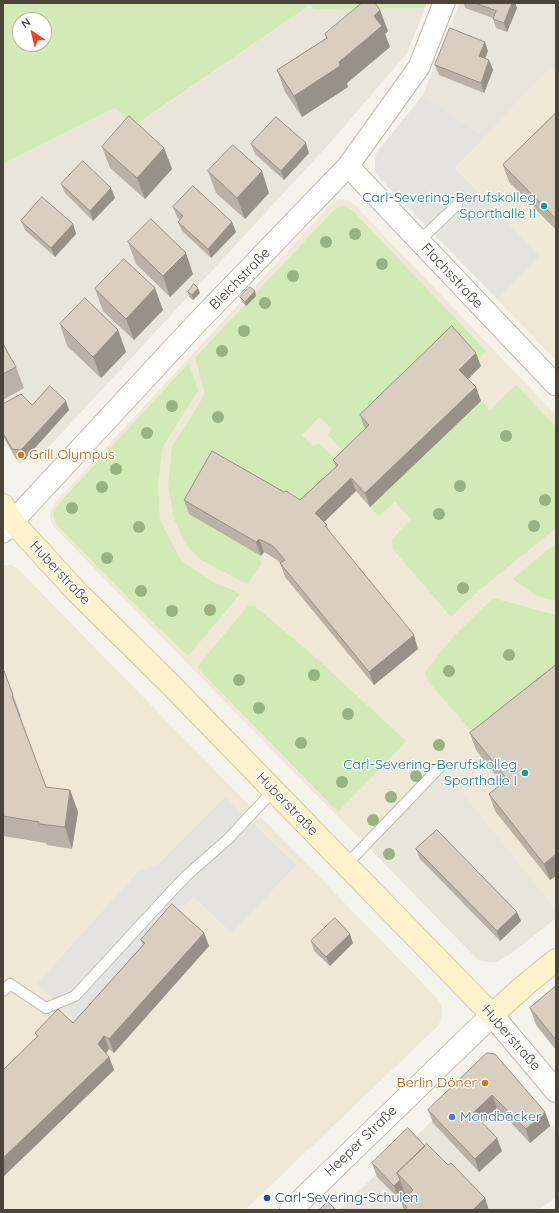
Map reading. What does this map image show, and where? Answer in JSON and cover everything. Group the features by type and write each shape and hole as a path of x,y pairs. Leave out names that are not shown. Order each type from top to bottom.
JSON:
{"main road":[{"name":"Huberstraße","path":"6,520 166,681 492,1015"},
{"name":"Heeper Straße","path":"492,1015 556,960"}],"street":[{"name":"Bleichstraße","path":"6,520 348,166 420,67 444,3"},
{"name":"Flachsstraße","path":"348,166 556,385"},
{"name":"Huberstraße","path":"492,1015 556,1091"},
{"name":"Heeper Straße","path":"291,1210 492,1015"}],"lane":[{"path":"419,241 457,205"},
{"path":"346,865 438,768"},
{"path":"3,991 10,984 46,1008 75,996 170,892 228,839 273,791"}],"shaded area":[{"path":"460,3 556,3 556,70 550,68 485,137 423,95"},
{"path":"310,5 314,9 425,8 407,53 330,143 47,449 44,450 35,448 19,465 8,445 3,447 3,164 115,108 135,126"},
{"path":"550,68 556,70 556,360 375,173 375,155 423,95 485,137"},
{"path":"423,95 485,137 454,168 540,256 497,299 375,173 375,155"},
{"path":"342,199 354,204 556,415 556,909 456,784 440,777 430,785 379,841 372,851 54,527 51,522 51,509 54,504 331,204 336,200"},
{"path":"3,565 12,565 18,569 437,998 441,1005 441,1020 437,1027 245,1210 3,1210"},
{"path":"440,777 456,784 556,909 556,918 512,953 496,962 478,960 372,851 379,841 430,785"},
{"path":"225,797 296,865 232,933 193,896 81,1025 37,984 138,872 159,864"},
{"path":"502,1065 556,1131 556,1197 539,1210 339,1210 489,1066"}],"green space":[{"path":"7,3 427,3 425,8 314,9 310,5 134,126 115,108 3,164 3,5"},
{"path":"343,205 352,210 486,351 476,361 365,428 374,438 351,460 328,435 332,429 319,417 302,435 313,446 319,443 344,467 343,479 291,505 259,560 262,563 247,584 201,560 185,543 174,519 168,484 172,447 205,394 195,358 334,210"},
{"path":"189,363 198,391 163,446 158,483 160,520 180,559 215,583 240,594 188,656 141,611 59,527 53,514 55,508"},
{"path":"516,385 556,427 556,528 478,591 451,617 393,549 392,540 411,519 395,502 379,516 370,507 481,401 490,410"},
{"path":"556,543 556,601 535,595 513,579"},
{"path":"493,598 556,615 556,668 474,734 427,680 425,672 453,637"},
{"path":"248,606 255,606 316,658 406,741 338,812 197,667"}],"building":[{"path":"362,3 375,3 380,10 374,16 382,26 339,62 340,66 294,96 277,70 327,38 325,34"},
{"path":"475,3 512,3 504,23 493,19 496,11"},
{"path":"450,28 485,42 479,56 489,60 481,83 435,65"},
{"name":"Carl-Severing-Berufskolleg Sporthalle II","path":"556,113 556,219 503,165"},
{"path":"129,116 164,148 137,178 102,147"},
{"path":"276,117 306,143 281,171 251,144"},
{"path":"233,145 262,171 237,198 208,171"},
{"path":"83,161 111,188 90,211 61,184"},
{"path":"193,186 232,222 208,249 178,222 183,216 173,207"},
{"path":"42,197 73,224 51,248 21,221"},
{"path":"151,219 186,253 163,276 128,242"},
{"path":"124,259 155,288 126,319 95,289"},
{"path":"194,284 198,288 192,295 188,292"},
{"path":"250,287 255,291 245,302 240,297"},
{"path":"85,298 118,330 93,357 60,324"},
{"path":"452,326 476,353 459,370 476,387 365,493 351,478 315,513 327,525 325,526 414,635 369,672 280,563 285,560 273,546 259,539 256,542 184,500 212,451 300,500 338,465 333,460 369,425 360,415"},
{"path":"3,344 16,367 3,374"},
{"path":"50,386 66,401 21,450 12,449 3,433 3,404 21,394 32,405"},
{"name":"Carl-Severing-Berufskolleg Sporthalle I","path":"556,665 556,854 544,864 489,794 507,779 470,733"},
{"path":"3,671 46,787 70,790 65,827 39,824 39,822 3,816"},
{"path":"437,830 517,912 497,931 416,849"},
{"path":"172,904 204,933 109,1039 104,1036 98,1044 109,1057 3,1158 3,1070 38,1036 35,1033 58,1009 73,1023 145,943 141,940"},
{"path":"335,918 350,934 326,957 311,941"},
{"path":"556,986 556,1040 530,1008"},
{"path":"487,1053 495,1054 545,1112 526,1129 492,1095 473,1113 497,1138 475,1159 428,1110"},
{"path":"408,1128 425,1146 397,1173 400,1180 394,1186 372,1163"},
{"path":"427,1144 448,1165 451,1163 485,1198 473,1210 405,1210 407,1208 401,1201 413,1190 397,1173"},
{"path":"328,1202 336,1210 319,1210"}],"place":[{"name":"Carl-Severing-Berufskolleg Sporthalle II","path":"544,206"},
{"name":"Grill Olympus","path":"21,455"},
{"name":"Carl-Severing-Berufskolleg Sporthalle I","path":"525,773"},
{"name":"Berlin Döner","path":"485,1083"},
{"name":"Mondbäcker","path":"452,1117"},
{"name":"Carl-Severing-Schulen","path":"267,1198"}]}
